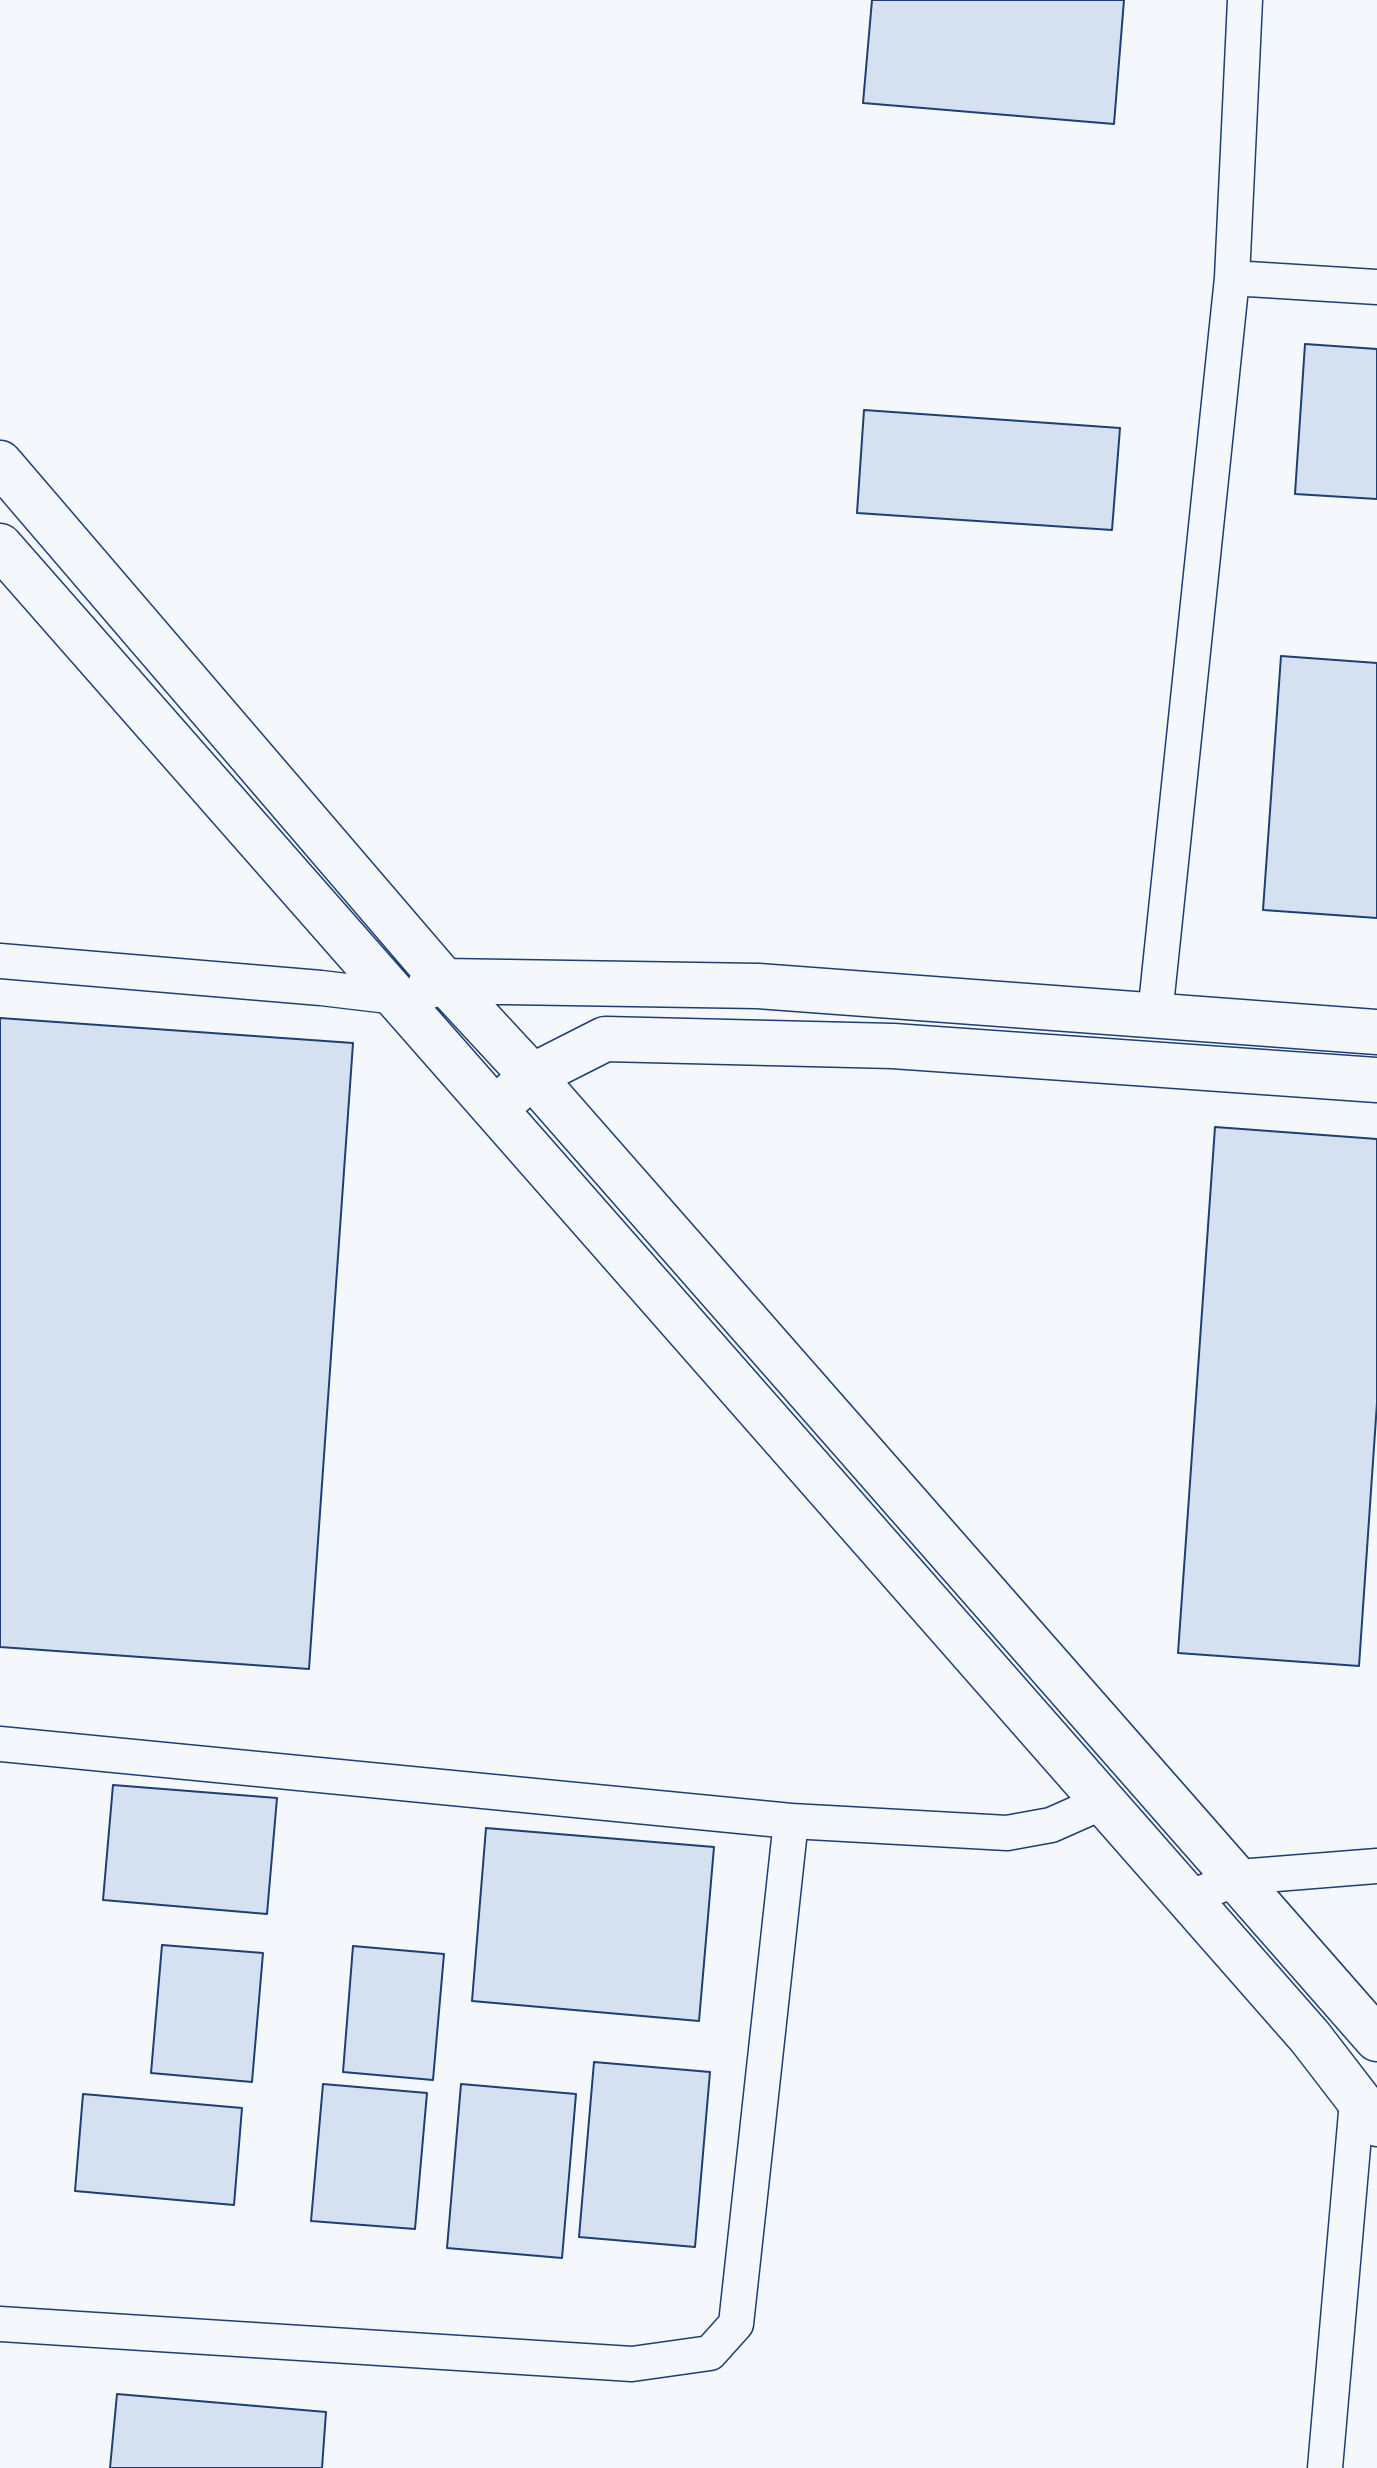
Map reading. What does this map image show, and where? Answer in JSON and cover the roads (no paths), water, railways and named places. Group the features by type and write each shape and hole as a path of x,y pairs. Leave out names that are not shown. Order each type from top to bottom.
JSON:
{"street":[{"path":"1155,1015 1232,278 1245,0"},
{"path":"1232,278 1377,287"},
{"path":"0,463 444,981 532,1076 1377,2039"},
{"path":"0,546 1310,2037 1367,2112 1325,2468"},
{"path":"0,961 397,997 444,981 758,986 1377,1032"},
{"path":"495,1109 532,1076 605,1039 893,1046 1377,1080"},
{"path":"0,1744 791,1821 1007,1833 1051,1825 1103,1802"},
{"path":"0,2324 632,2364 710,2353 736,2324 791,1821"},
{"path":"1188,1898 1237,1879 1377,1866"}]}
